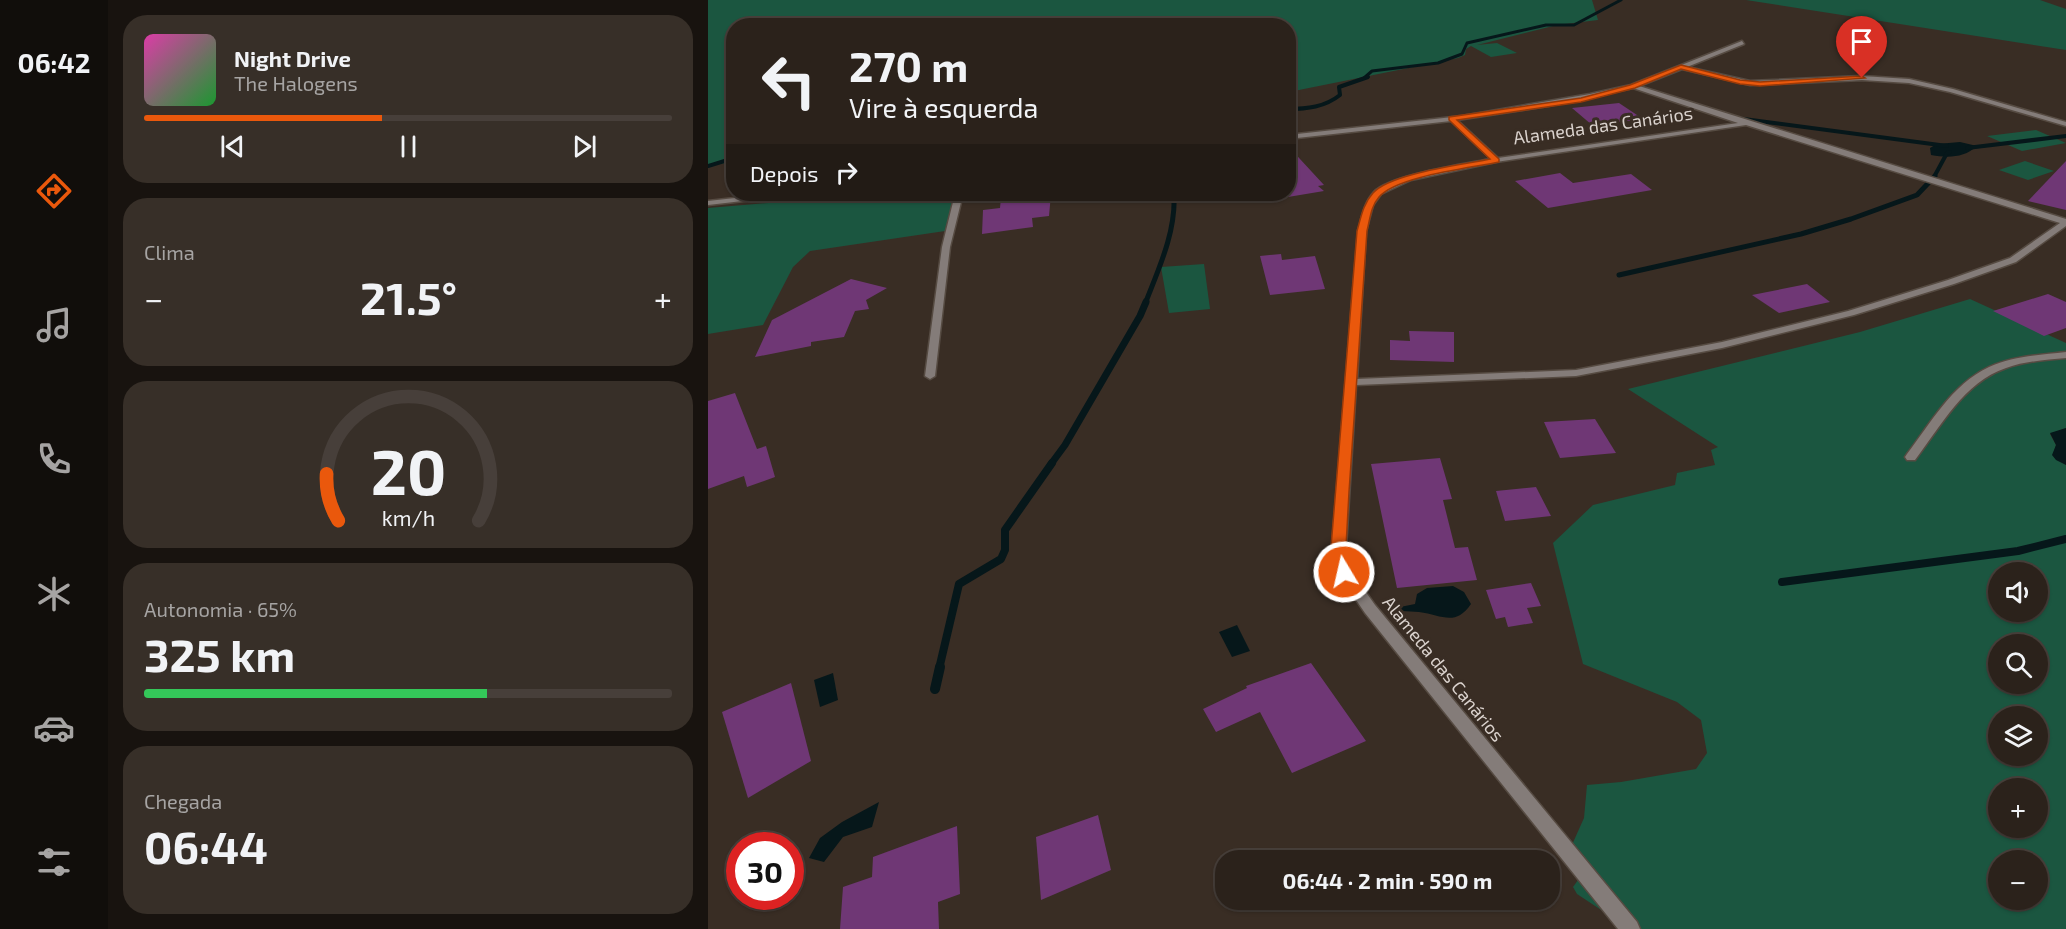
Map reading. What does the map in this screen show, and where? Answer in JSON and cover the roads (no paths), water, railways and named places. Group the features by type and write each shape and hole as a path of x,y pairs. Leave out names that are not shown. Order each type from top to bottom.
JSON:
{"street":[{"path":"1296,136 1452,119 1581,100 1633,87 1742,43"},
{"path":"1681,67 1740,82 1760,84 1862,78 1909,81 1951,90 2066,124"},
{"path":"1633,87 1744,124 1896,168 2066,222"},
{"path":"1452,119 1496,160"},
{"name":"Alameda das Canários","path":"1630,929 1370,609 1344,572 1339,547 1362,231 1369,205 1378,192 1409,178 1496,160 1744,124"},
{"path":"708,203 726,201"},
{"path":"930,376 946,247 957,201"},
{"path":"1351,382 1576,373 1722,345 1851,313 2013,260 2066,222"},
{"path":"1911,458 1977,377 1992,369 2024,360 2066,355"}],"waterway":[{"path":"1364,78 1372,71 1438,63 1462,54 1467,43 1546,25 1574,25 1621,0"},
{"path":"1296,109 1322,105 1340,95 1339,87 1368,77"},
{"path":"1736,118 1947,146"},
{"path":"1967,148 2066,136"},
{"path":"1934,177 1947,153 1950,152"},
{"path":"708,166 726,160"},
{"path":"1619,275 1801,234 1851,219 1917,195 1935,176"},
{"path":"1145,304 1169,236 1174,201"},
{"path":"1051,464 1065,445 1146,302"},
{"path":"939,669 959,584 1001,559 1005,550 1005,530 1052,463"},
{"path":"1782,582 2018,551 2066,539"},
{"path":"935,689 940,667"}]}
